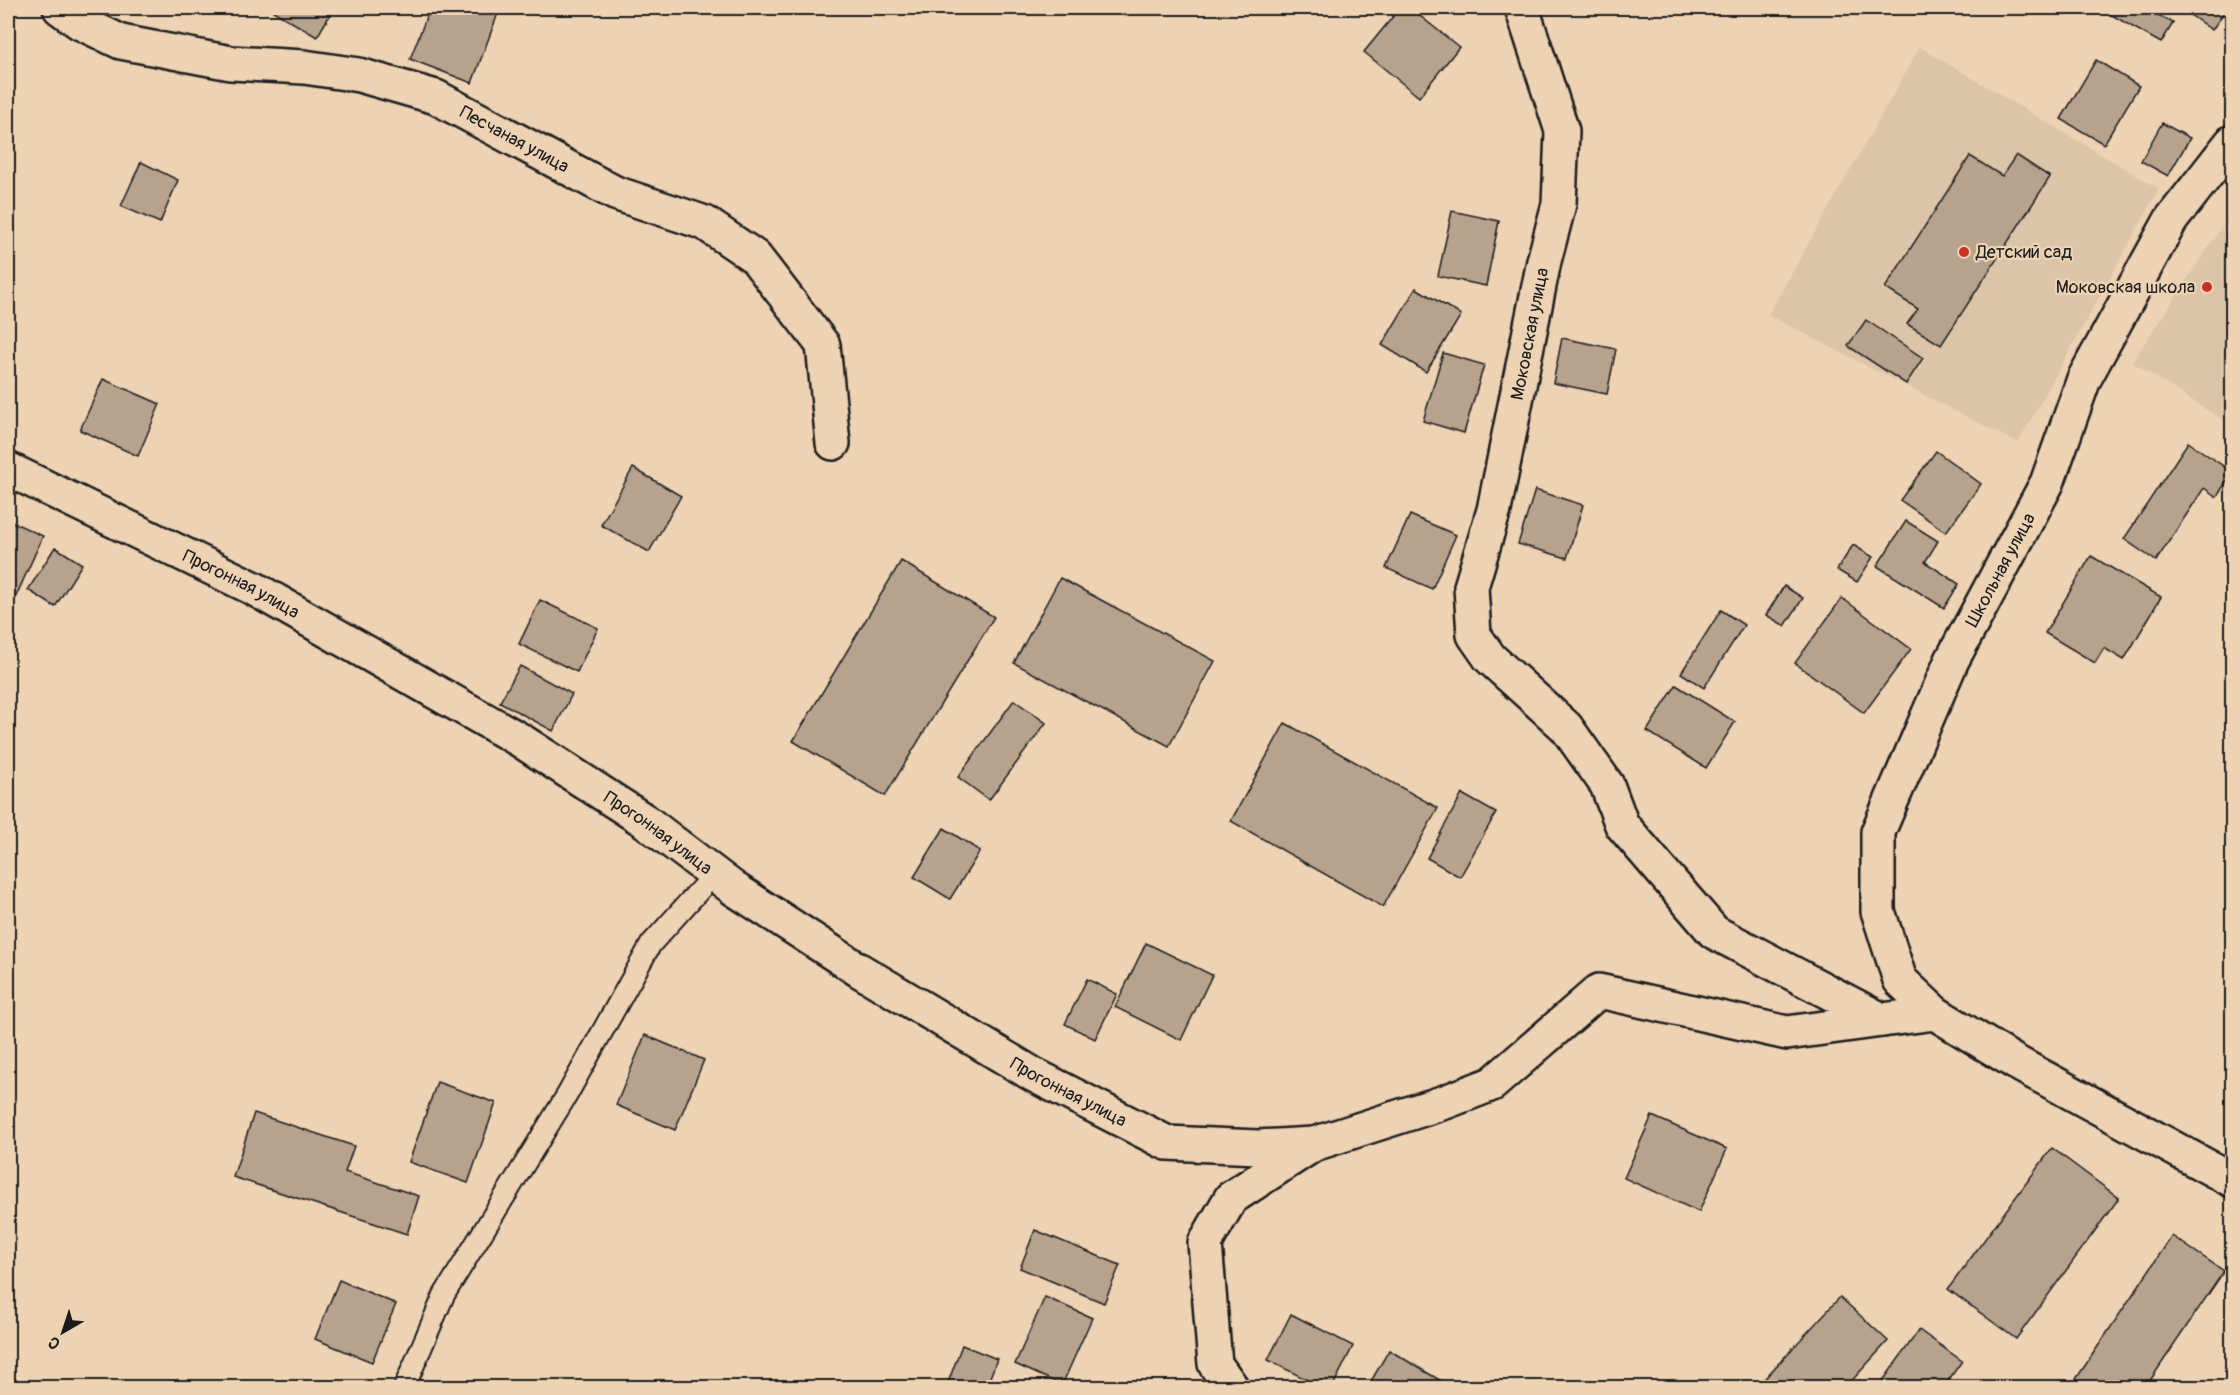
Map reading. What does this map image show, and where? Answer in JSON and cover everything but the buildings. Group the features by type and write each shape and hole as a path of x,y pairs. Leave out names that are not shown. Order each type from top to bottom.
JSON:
{"street":[{"name":"Песчаная улица","path":"60,8 79,22 121,42 231,63 304,67 359,75 436,97 615,193 705,223 755,257 823,345 833,443"},
{"name":"Моковская улица","path":"1522,8 1562,130 1559,204 1544,261 1494,510 1471,587 1474,635 1490,658 1566,728 1607,785 1622,825 1714,932 1882,1020"},
{"name":"Школьная улица","path":"2232,142 2171,220 2084,379 2047,483 1952,660 1878,832 1878,911 1900,980 1935,1013 2015,1062 2232,1180"},
{"name":"Прогонная улица","path":"8,469 253,588 499,729 645,821 714,874 859,970 1034,1075 1167,1143 1258,1147 1314,1144"},
{"path":"1232,1388 1215,1364 1205,1243 1231,1198 1314,1144 1445,1102 1492,1084 1599,991 1787,1033 1935,1013"}],"lane":[{"path":"404,1388 444,1295 567,1095 651,944 714,874"}],"shaded area":[{"name":"Детский сад","path":"1920,47 2159,189 2018,443 1768,315"},
{"name":"Моковская школа","path":"2232,212 2232,426 2132,362"}],"place":[{"name":"Детский сад","path":"1964,252"},
{"name":"Моковская школа","path":"2207,287"}]}
